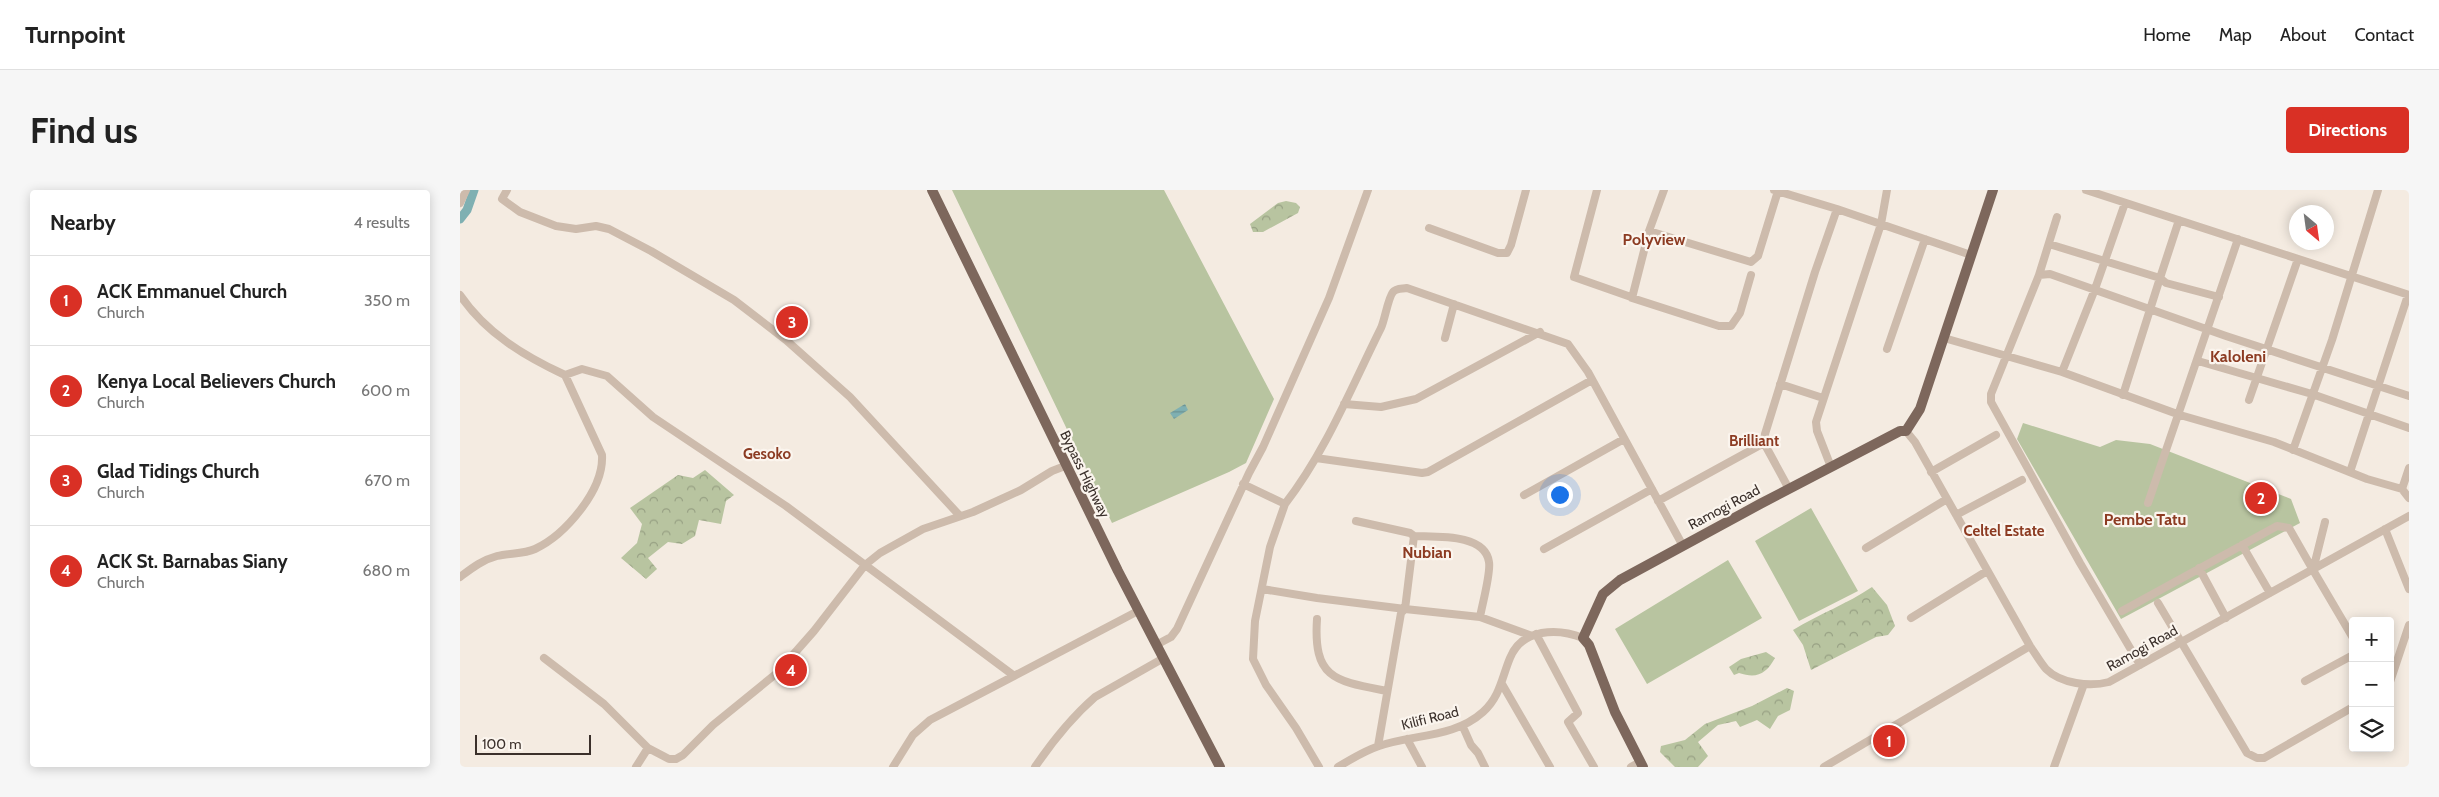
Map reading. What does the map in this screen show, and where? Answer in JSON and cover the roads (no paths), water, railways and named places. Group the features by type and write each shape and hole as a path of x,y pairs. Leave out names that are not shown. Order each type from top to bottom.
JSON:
{"main road":[{"name":"Bypass Highway","path":"932,190 1138,611 1220,767"},
{"path":"1906,431 1920,409 1993,190"},
{"name":"Ramogi Road","path":"1583,638 1604,594 1612,585 1831,466 1900,431 1906,431"},
{"path":"1583,638 1589,645 1638,765"}],"street":[{"path":"460,203 466,190"},
{"path":"507,190 502,199 520,212 567,228 596,226 609,229 651,251 734,300 786,340 850,397 960,516"},
{"path":"1156,645 1171,638 1176,629 1263,447 1329,298 1368,190"},
{"path":"1429,228 1498,253 1507,253 1511,245 1526,190"},
{"path":"1597,190 1574,277 1719,326 1731,326 1740,313 1751,275"},
{"path":"1631,297 1649,231 1664,190"},
{"path":"1649,231 1751,262 1758,256 1776,190 1971,255"},
{"path":"1831,466 1816,427 1823,398 1881,224 1887,190"},
{"path":"2086,190 2409,295 2377,386 2350,472"},
{"path":"2293,450 2332,340 2378,190"},
{"path":"2062,372 2095,289 2125,203"},
{"path":"1789,488 1764,443 1814,272 1837,209"},
{"path":"2057,217 2039,275 1991,394 1991,402 2080,563 2140,665"},
{"path":"2123,395 2179,220"},
{"path":"1887,349 1925,239"},
{"path":"2148,503 2180,416 2238,240"},
{"path":"2049,244 2160,278 2166,283 2219,297"},
{"path":"2249,400 2298,259"},
{"path":"2039,275 2050,274 2267,350 2409,396"},
{"path":"1319,767 1254,665 1253,638 1272,540 1285,504 1316,458 1344,404 1384,321 1391,294 1395,290 1407,288 1540,332 1568,344 1592,380 1683,546"},
{"path":"460,296 472,312 502,340 534,361 565,375 602,455 601,466 587,501 564,528 547,542 532,550 496,557 479,563 460,577"},
{"path":"1445,338 1454,304"},
{"path":"1344,404 1382,407 1416,399 1540,332"},
{"path":"1944,338 2062,372 2180,416 2293,450 2350,472 2402,489 2409,498"},
{"path":"2198,361 2312,394 2409,428"},
{"path":"565,375 582,369 607,376 653,416 786,506 1013,675"},
{"path":"1316,458 1422,473 1428,472 1592,380"},
{"path":"1780,384 1823,398"},
{"name":"Ramogi Road","path":"1906,431 1915,442 2030,646 2046,669 2054,674 2084,684 2096,685 2110,682 2409,516"},
{"path":"1932,472 1996,435"},
{"path":"1524,495 1624,439"},
{"path":"1658,501 1764,443"},
{"path":"544,658 604,704 648,748 669,759 676,759 683,755 713,725 777,673 814,632 872,558 896,542 922,529 960,516 1012,494 1052,471 1066,466"},
{"path":"2402,489 2409,468"},
{"path":"1956,515 2022,480"},
{"path":"1244,484 1285,504"},
{"path":"1544,549 1652,489"},
{"path":"1866,548 1947,499"},
{"path":"1356,521 1410,533 1414,536 1470,540 1483,551 1489,562 1480,617"},
{"path":"2313,570 2325,522"},
{"path":"2122,611 2277,526 2284,526 2288,528 2349,631"},
{"path":"2385,529 2409,589"},
{"path":"1378,746 1401,613 1404,608 1414,536"},
{"path":"2242,545 2270,593"},
{"path":"2199,568 2226,618"},
{"path":"1911,618 1987,571"},
{"path":"1262,589 1317,598 1480,617 1534,635 1550,630 1571,633 1583,638"},
{"path":"2158,603 2247,753 2254,758 2264,758 2349,709"},
{"path":"894,767 913,734 930,720 1138,611"},
{"path":"1317,619 1316,646 1328,672 1346,684 1387,692"},
{"path":"2394,670 2409,625"},
{"path":"1534,635 1578,713 1568,722 1594,767"},
{"name":"Kilifi Road","path":"1338,767 1378,746 1463,727 1485,710 1502,684 1510,657 1517,646 1534,635"},
{"path":"1824,767 2030,646"},
{"path":"2305,681 2349,657"},
{"path":"1035,767 1051,743 1091,701 1162,659"},
{"path":"1502,684 1550,767"},
{"path":"2054,767 2084,684"},
{"path":"1463,727 1470,745 1478,753 1485,767"},
{"path":"1407,739 1422,767"},
{"path":"636,767 648,748"}],"water":[{"path":"1185,404 1188,410 1174,419 1170,413"}],"waterway":[{"path":"460,219 467,210 474,190"}],"place":[{"name":"Glad Tidings Church","path":"792,322"},
{"name":"Kenya Local Believers Church","path":"2261,498"},
{"name":"ACK St. Barnabas Siany","path":"791,670"},
{"name":"ACK Emmanuel Church","path":"1889,741"}],"district":[{"name":"Polyview","path":"1654,239"},
{"name":"Kaloleni","path":"2238,356"},
{"name":"Brilliant","path":"1754,441"},
{"name":"Gesoko","path":"767,454"},
{"name":"Pembe Tatu","path":"2145,519"},
{"name":"Celtel Estate","path":"2004,531"},
{"name":"Nubian","path":"1427,552"}]}
